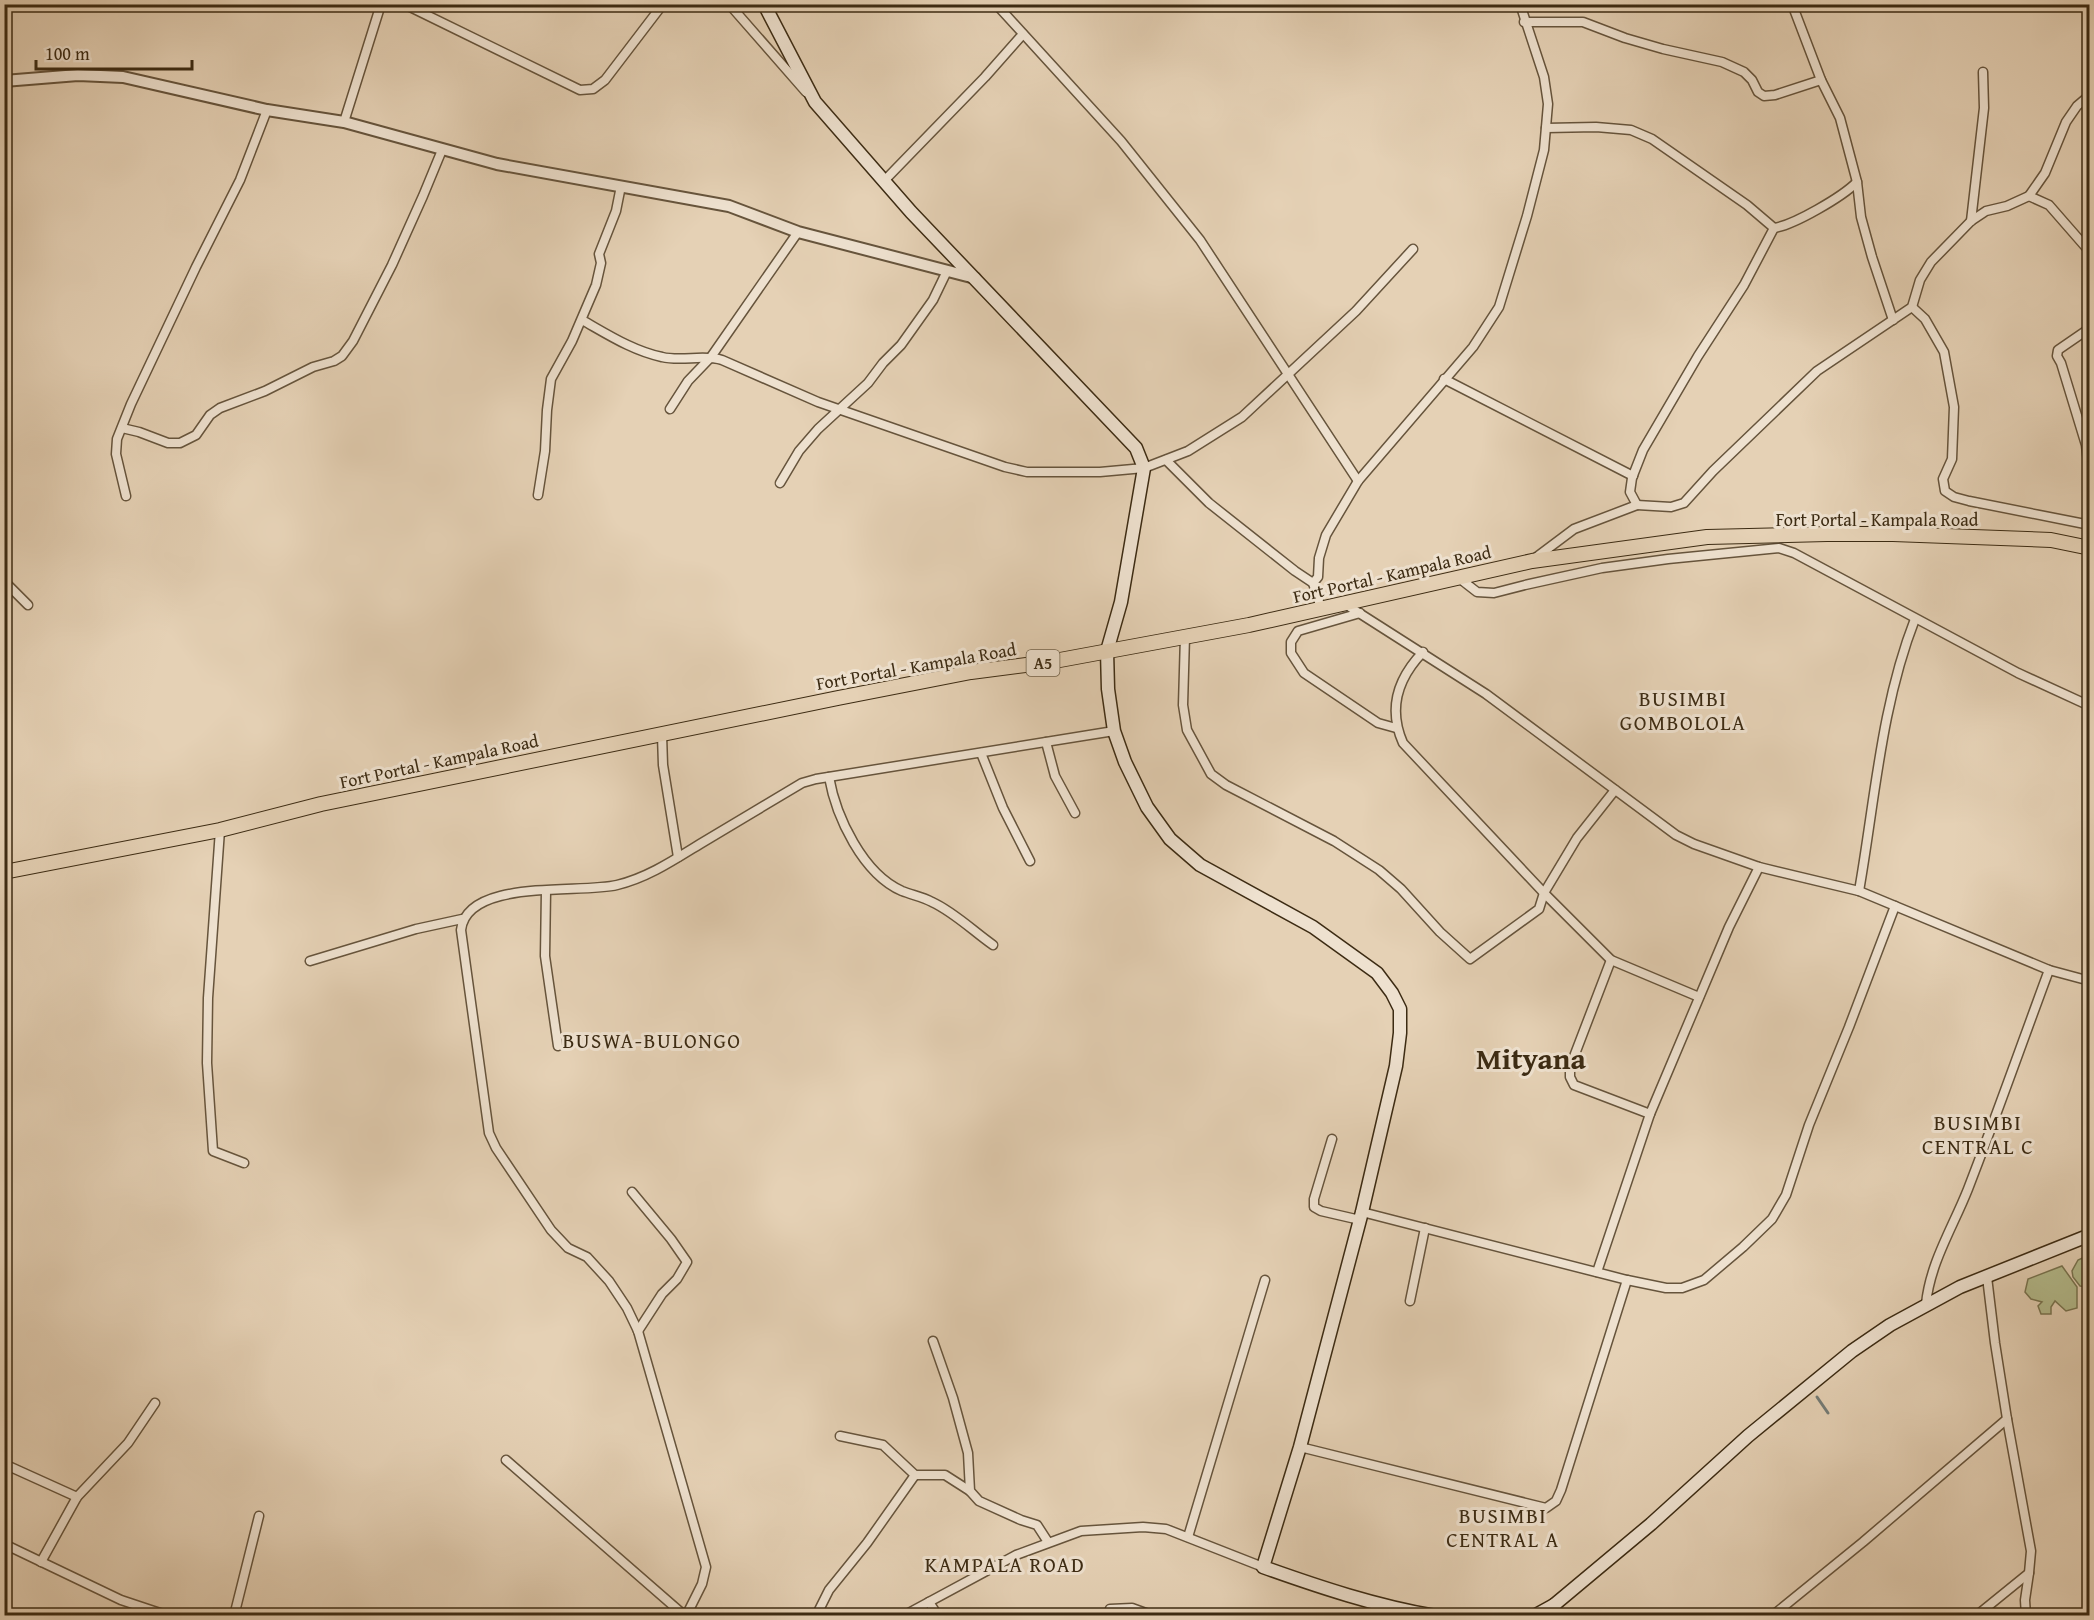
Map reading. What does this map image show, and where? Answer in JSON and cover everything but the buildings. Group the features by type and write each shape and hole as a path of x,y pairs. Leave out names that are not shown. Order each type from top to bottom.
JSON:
{"main road":[{"path":"764,4 815,102 911,212 1136,448 1144,468 1123,590 1107,651 1108,689 1114,731 1125,762 1147,807 1170,839 1200,865 1312,927 1377,973 1392,993 1400,1009 1396,1066 1361,1216 1300,1447 1263,1567 1403,1611 1435,1616"},
{"name":"Fort Portal - Kampala Road","path":"4,872 220,830 321,804 520,762 971,672 1049,662 1249,625 1532,561 1707,537 1827,534 2051,540 2090,548"},
{"path":"1534,1616 1555,1610 1748,1436 1852,1352 1890,1325 1926,1304 2090,1235"}],"street":[{"path":"344,122 381,4"},
{"path":"404,4 580,90 593,88 605,80 663,4"},
{"path":"729,4 815,102"},
{"path":"996,4 1121,141 1200,240 1358,481"},
{"path":"1313,583 1318,577 1319,558 1326,535 1358,481 1473,347 1499,307 1527,216 1544,150 1548,104 1544,77 1524,22 1520,4"},
{"path":"1792,4 1821,80 1840,118 1857,182 1861,217 1893,321"},
{"path":"1524,22 1583,22 1654,46 1722,62 1743,72 1752,80 1758,92 1764,96 1775,95 1821,80"},
{"path":"884,181 985,77 1023,34"},
{"path":"1971,221 1984,108 1983,72"},
{"path":"4,81 78,75 123,77 267,110 344,122 497,164 729,206 798,232 975,278"},
{"path":"1532,561 1574,529 1637,505 1671,507 1684,503 1713,471 1817,371 1912,307 1920,280 1931,262 1971,221 1986,211 2007,206 2029,196 2045,173 2066,122 2077,106 2090,95"},
{"path":"126,496 116,454 117,439 196,267 240,180 267,110"},
{"path":"1546,128 1604,127 1631,130 1652,138 1747,205 1774,228 1803,217 1846,192 1857,182"},
{"path":"122,428 168,443 180,443 196,435 210,415 220,408 265,391 313,367 334,361 342,356 353,341 392,265 442,150"},
{"path":"538,495 545,451 551,379 582,320 596,285 601,263 599,254 616,212 621,186"},
{"path":"2029,196 2049,205 2090,252"},
{"path":"1637,505 1630,492 1633,476 1655,429 1698,356 1744,285 1774,228"},
{"path":"670,409 688,381 711,357 798,232"},
{"path":"582,320 634,348 679,360 711,357 818,402 1005,467 1027,472 1100,472 1144,468 1166,460 1188,451 1242,417 1356,311 1413,249"},
{"path":"780,483 799,451 818,429 868,383 901,345 933,300 947,271"},
{"path":"1912,307 1925,319 1944,352 1954,407 1952,459 1943,479 1945,491 1954,497 1969,501 2090,525"},
{"path":"2090,328 2058,350 2056,356 2061,363 2078,412 2086,445 2090,480"},
{"path":"1444,379 1633,476"},
{"path":"1166,460 1209,503 1313,583 1321,608"},
{"path":"1459,578 1477,592 1494,593 1602,568 1779,548 1794,553 2018,673 2090,706"},
{"path":"4,581 28,605"},
{"path":"1344,603 1494,700 1676,835 1694,844 1759,867 1859,891 2049,970 2090,981"},
{"path":"1360,613 1298,631 1291,642 1291,653 1304,673 1378,723 1396,728"},
{"path":"1859,891 1894,680 1915,619"},
{"path":"1185,636 1183,705 1187,730 1211,774 1226,785 1334,841 1378,870 1401,889 1440,932 1470,959 1539,909 1544,893 1577,838 1615,790"},
{"path":"1422,652 1411,664 1394,705 1396,728 1403,743 1544,893 1611,960 1699,997"},
{"path":"310,961 416,929 462,919 485,902 508,893 618,885 678,857 802,783 1114,731"},
{"path":"662,735 663,765 678,857"},
{"path":"1046,742 1055,776 1075,813"},
{"path":"981,753 1003,808 1030,861"},
{"path":"829,777 832,794 855,847 870,868 901,890 934,902 993,945"},
{"path":"220,830 208,998 207,1074 213,1151 244,1163"},
{"path":"1597,1272 1650,1114 1729,927 1759,867"},
{"path":"546,891 545,956 558,1046"},
{"path":"1332,1139 1314,1199 1314,1207 1321,1211 1425,1228 1666,1288 1682,1288 1704,1280 1772,1219 1786,1195 1809,1125 1850,1027 1895,906"},
{"path":"462,919 461,930 489,1134 551,1230 568,1248 586,1257 609,1281 639,1331 706,1567 702,1584 686,1616 506,1460"},
{"path":"1611,960 1570,1067 1570,1077 1574,1085 1650,1114"},
{"path":"1926,1304 1928,1286 1935,1263 1967,1191 2049,970"},
{"path":"632,1192 687,1262 677,1279 662,1294 639,1331"},
{"path":"1410,1301 1425,1228"},
{"path":"1987,1277 1997,1362 2031,1551 2025,1600 2026,1616"},
{"path":"1188,1537 1265,1280"},
{"path":"1300,1447 1546,1508 1556,1501 1561,1490 1627,1280"},
{"path":"933,1341 953,1398 968,1453 970,1491"},
{"path":"40,1562 77,1497 128,1443 155,1403"},
{"path":"1772,1616 1856,1548 2007,1419"},
{"path":"840,1436 884,1445 915,1475 945,1474 979,1500 1037,1525 1048,1542"},
{"path":"4,1464 77,1497"},
{"path":"816,1616 829,1590 867,1543 915,1475"},
{"path":"234,1616 259,1516"},
{"path":"903,1616 1016,1555 1081,1531 1143,1527 1166,1529 1263,1567"},
{"path":"4,1544 121,1600 169,1616"},
{"path":"1976,1616 2029,1573"},
{"path":"929,1602 938,1616"},
{"path":"1110,1609 1132,1608 1154,1616"}],"green space":[{"path":"2089,1255 2089,1287 2080,1286 2073,1277 2072,1271 2078,1260"},
{"path":"2062,1266 2077,1287 2077,1308 2066,1311 2055,1301 2051,1307 2051,1314 2041,1314 2038,1306 2042,1302 2031,1299 2025,1292 2028,1279"}],"waterway":[{"path":"1817,1397 1828,1413"}],"district":[{"name":"BUSIMBI GOMBOLOLA","path":"1683,710"},
{"name":"BUSWA-BULONGO","path":"652,1040"},
{"name":"Mityana","path":"1531,1058"},
{"name":"BUSIMBI CENTRAL C","path":"1978,1134"},
{"name":"BUSIMBI CENTRAL A","path":"1503,1527"},
{"name":"KAMPALA ROAD","path":"1005,1564"}]}
